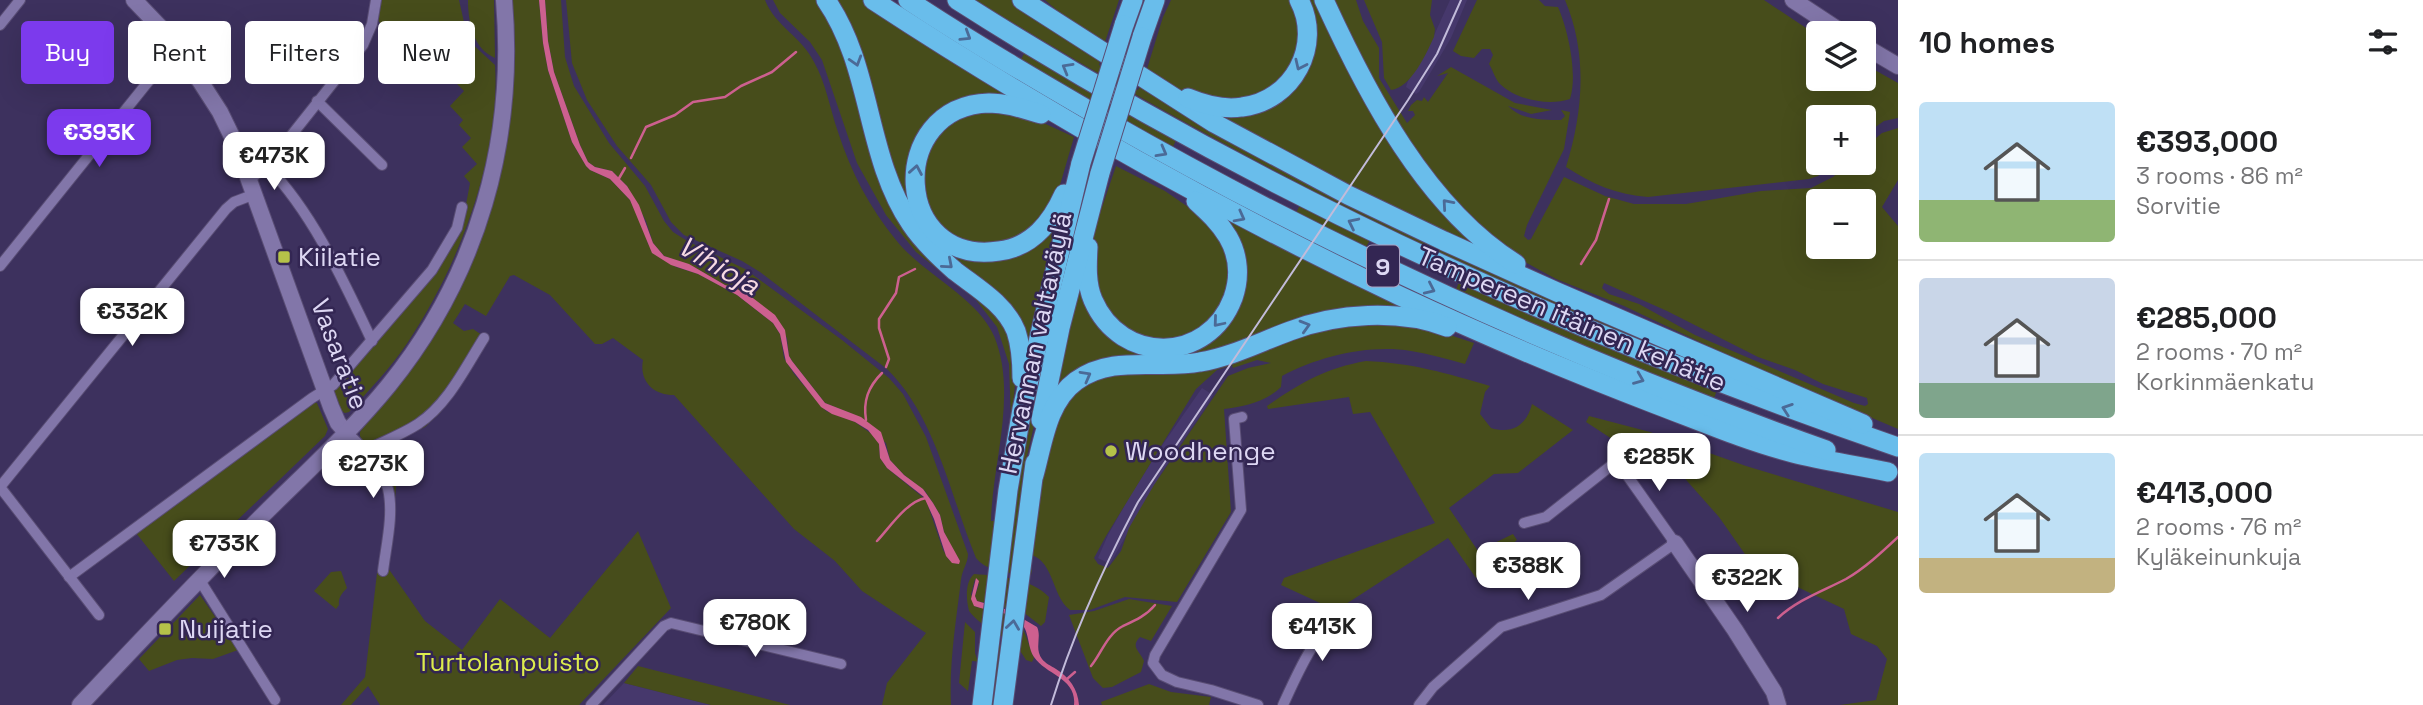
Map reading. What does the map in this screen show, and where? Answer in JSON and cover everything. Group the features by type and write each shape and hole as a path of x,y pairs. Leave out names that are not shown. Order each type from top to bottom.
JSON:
{"highway":[{"path":"826,0 850,43 883,166 904,213 931,248 991,299 1013,324 1020,348 1021,409"},
{"path":"873,0 1073,124 1178,183 1336,265 1514,348 1707,424 1768,445 1793,453 1893,473"},
{"name":"Tampereen itäinen kehätie","path":"908,0 1050,88 1160,151 1367,258 1544,340 1661,388 1893,473"},
{"name":"Tampereen itäinen kehätie","path":"957,0 1009,34 1171,128 1260,176 1449,269 1671,365 1898,447"},
{"path":"1022,0 1148,83 1246,141 1348,195 1558,292 1841,413 1898,441"},
{"path":"1038,0 1089,45"},
{"path":"1124,25 1125,0"},
{"name":"Hervannan valtaväylä","path":"982,697 1021,409 1081,163 1133,0"},
{"name":"Hervannan valtaväylä","path":"1003,699 1042,410 1087,219 1155,0"},
{"path":"1143,34 1165,0"},
{"path":"1148,83 1196,102 1227,108 1253,104 1277,93 1295,75 1306,51 1308,23 1299,0"},
{"path":"1324,0 1378,105 1434,188 1484,241 1558,292"},
{"path":"1073,124 1016,106 990,103 956,111 931,131 919,152 913,177 915,193 924,218 942,237 970,250 1004,251 1033,238 1048,223 1081,163"},
{"path":"1087,219 1089,285 1100,313 1122,336 1139,345 1161,348 1184,346 1198,340 1220,323 1228,310 1238,280 1237,264 1229,239 1209,213 1178,183"},
{"path":"1032,484 1056,403 1077,380 1107,366 1199,363 1305,326 1337,319 1365,317 1398,317 1439,324 1514,348"}],"main road":[{"name":"Vasaratie","path":"134,0 152,21"},
{"path":"80,705 199,579 346,432 388,386 429,330 454,286 479,224 495,171 507,82 505,0"},
{"path":"1793,0 1825,21"},
{"path":"1876,53 1898,66"},
{"name":"Vasaratie","path":"201,84 220,112 253,187 336,420 346,432"},
{"path":"1675,543 1735,629 1774,692 1778,705"}],"street":[{"path":"0,25 20,0"},
{"path":"99,615 0,487 226,209 253,187 365,41 372,24 376,0"},
{"path":"0,266 146,84"},
{"path":"317,101 382,165"},
{"path":"267,166 282,181 320,240 344,280 372,341"},
{"path":"69,577 336,382 432,270 457,228 462,206"},
{"path":"364,451 417,425 433,413 452,389 484,338"},
{"path":"1242,417 1234,419 1241,510 1154,655 1153,663 1162,675 1177,682 1258,705"},
{"path":"346,432 364,451 388,490 389,516 383,571"},
{"path":"1419,705 1433,687 1501,627 1601,595 1675,543 1617,461 1546,517 1524,523"},
{"path":"199,579 275,700"},
{"path":"1283,705 1298,672 1320,635 1345,609"},
{"path":"591,705 664,626 671,623 841,664"}],"shaded area":[{"path":"539,0 545,0 548,41 554,72 588,162 595,167 612,171 627,186 639,205 653,243 664,256 689,264 725,285 745,292 775,315 785,330 789,356 825,403 861,417 881,432 890,460 923,489 933,503 959,564 952,563 946,556 924,497 887,468 880,458 879,444 868,430 821,407 786,362 780,334 773,323 737,295 698,274 671,265 652,253 630,200 610,179 586,166 572,142 548,70"},
{"path":"1450,0 1467,0 1451,38 1416,94 1406,87 1408,81 1427,51"},
{"path":"1202,388 1213,395 1162,472 1110,564 1098,558 1130,496"},
{"path":"976,578 979,581 975,596 977,601 1008,610 1037,627 1042,659 1069,680 1077,694 1079,705 1074,705 1074,696 1066,683 1034,657 1020,622 1004,613 974,606 971,599"},
{"path":"624,683 711,705 603,705"}],"green space":[{"path":"379,0 459,0 464,21 378,21"},
{"path":"468,0 494,0 495,58 481,48 475,38 475,21 470,21"},
{"path":"511,0 539,0 548,70 572,142 586,166 610,179 630,200 644,228 648,244 676,267 698,274 737,295 773,323 780,334 784,358 794,374 826,411 855,422 873,435 879,444 880,458 887,468 926,500 943,550 949,560 957,564 959,559 944,532 940,515 925,491 890,460 886,443 855,415 825,403 789,356 787,338 756,301 745,292 725,285 694,267 664,256 653,243 646,221 627,186 612,171 595,167 588,162 554,72 548,41 545,0 561,0 565,57 574,86 609,143 645,186 673,232 745,269 842,340 889,378 903,394 926,437 968,554 955,627 951,705 882,705 887,683 926,633 862,591 835,561 794,529 674,395 660,392 649,385 643,374 643,360 613,338 602,344 595,344 550,295 514,275 510,276 486,316 465,304 453,323 464,331 473,329 488,339 440,413 425,427 400,439 395,499 360,432 413,366 446,315 468,273 485,230 506,141 513,48"},
{"path":"566,0 765,0 775,17 803,45 814,62 849,161 877,215 907,252 975,309 994,336 1001,358 1004,405 991,521 998,521 1030,406 1086,172 1092,175 1023,473 1020,505 1022,509 1037,512 1050,437 1061,408 1087,381 1305,332 1379,323 1441,332 1474,343 1465,364 1395,349 1328,357 1282,376 1281,387 1262,400 1224,409 1231,512 1177,602 1125,597 1090,610 1070,610 1059,596 1047,569 1035,556 1026,554 1019,565 1032,570 1031,575 1008,573 987,567 976,558 930,433 904,388 887,369 760,272 684,235 671,222 651,185 617,146 587,100 572,63","holes":["1257,360 1271,363 1228,376 1154,485 1129,528 1121,551 1108,568 1098,564 1094,558 1106,536 1196,389 1217,370"]},
{"path":"773,0 820,0 833,20 882,179 1004,322 1017,369 1011,420 1009,364 997,327 976,300 916,252 886,215 857,163 822,60 810,42 780,13"},
{"path":"832,0 863,0 1027,104 1001,98 926,131 918,215 996,257 1058,213 1025,353 1021,334 915,225"},
{"path":"975,0 1012,0 1101,59 1099,65 1138,90 1141,84 1184,111 1816,407 1583,317 1402,235 1185,123"},
{"path":"1045,0 1119,0 1104,45 1073,24"},
{"path":"1171,0 1294,0 1301,20 1298,56 1275,90 1240,102 1179,91 1146,72"},
{"path":"1305,0 1320,0 1377,114 1509,263 1341,185 1210,111 1292,87"},
{"path":"1331,0 1356,0 1363,21 1379,48 1379,78 1407,123 1415,115 1413,111 1408,111 1411,105 1417,100 1422,101 1424,97 1428,102 1448,73 1437,76 1451,67 1515,103 1552,110 1531,114 1508,106 1526,117 1561,120 1565,116 1561,110 1570,112 1564,149 1527,225 1524,236 1528,240 1531,239 1564,177 1605,196 1634,204 1686,204 1761,191 1811,188 1835,175 1876,175 1876,138 1898,128 1898,180 1882,207 1898,226 1898,429 1755,368 1624,306 1556,279 1512,255 1447,194 1389,111","holes":["1604,283 1758,357 1795,370 1823,384 1867,398 1868,404 1865,406 1854,403 1695,335 1639,304 1609,294 1602,288"]},
{"path":"1364,0 1432,0 1430,15 1435,29 1434,37 1417,69 1398,88 1391,90 1384,78 1382,42"},
{"path":"1477,0 1539,0 1545,6 1558,7 1571,52 1573,77 1570,99 1543,102 1524,98 1507,90 1497,80 1489,64 1493,55 1490,49 1482,49 1474,58 1461,56 1453,51"},
{"path":"1565,0 1764,0 1806,28 1806,91 1876,91 1876,71 1898,83 1898,118 1884,121 1876,127 1876,105 1806,105 1806,175 1819,175 1809,179 1648,197 1605,188 1566,167 1576,126 1581,84 1572,20"},
{"path":"475,46 495,65 495,100 483,173 459,246 444,280 401,352 349,412 345,413 340,410 333,391 434,272 465,210 470,183 464,176 477,164 462,147 471,138 459,125 463,120 450,106 464,91 457,84 475,84"},
{"path":"1025,52 1176,140 1172,149 1020,61"},
{"path":"979,109 1024,114 1074,137 1060,185 1050,207 1038,224 1009,245 971,245 944,231 923,202 924,151 943,126"},
{"path":"1116,166 1165,191 1204,218 1214,230 1228,258 1228,289 1214,318 1188,337 1142,340 1105,312 1092,259 1094,231"},
{"path":"1300,205 1370,240 1365,249 1295,215"},
{"path":"1215,210 1439,319 1407,313 1229,349 1148,362 1054,396 1081,270 1087,302 1165,354 1241,293"},
{"path":"1459,282 1717,390 1713,401 1455,292"},
{"path":"1366,361 1414,366 1490,386 1485,392 1480,414 1491,428 1506,430 1518,426 1527,417 1532,404 1573,430 1518,473 1494,474 1449,508 1478,551 1513,534 1517,540 1476,578 1448,538 1346,604 1333,609 1281,585 1284,578 1435,523 1370,412 1353,414 1349,397 1268,409 1267,406 1314,378"},
{"path":"313,402 317,403 328,429 325,436 174,581 136,533"},
{"path":"1589,416 1650,432 1746,466 1898,512 1898,705 1840,705 1876,700 1887,659 1877,646 1851,634 1844,609 1793,585 1763,580 1719,517 1680,473 1661,465 1636,477 1620,447 1586,422"},
{"name":"Turtolanpuisto","path":"638,531 671,608 579,705 380,705 368,686 351,705 341,705 365,677 377,573 388,568 425,621 462,650 500,599 550,638"},
{"path":"341,571 347,588 336,609 314,591 331,572"},
{"path":"974,574 1024,582 1049,597 1045,622 1041,626 1023,612 977,601 975,596 979,584 975,579 971,594 976,607 1003,612 1017,620 1034,658 1032,662 1026,660 1014,645 969,611 967,591"},
{"path":"200,595 238,650 213,659 177,660 149,671 139,659"},
{"path":"1129,599 1172,606 1151,641 1140,637 1137,640 1136,646 1144,661 1141,672 1112,687 1103,688 1093,678 1069,615 1094,611"},
{"path":"965,622 975,632 977,659 983,661 997,643 1002,647 995,705 988,705 983,662 972,661 968,691 959,683"},
{"path":"638,666 790,705 711,705 624,683"},
{"path":"1149,684 1171,692 1211,697 1209,705 1102,705 1101,702"}],"waterway":[{"path":"631,158 646,127 675,115 693,102 725,97 741,86 772,72 796,52"},
{"path":"618,180 625,168"},
{"path":"1581,264 1596,240 1609,199"},
{"path":"886,367 889,359 879,328 879,319 896,293 899,277 915,269"},
{"path":"866,420 868,395 882,373"},
{"path":"877,541 906,509 926,498"},
{"path":"1778,618 1802,601 1853,575 1898,537"},
{"path":"1091,666 1117,630 1144,615 1155,605"},
{"path":"1067,679 1075,672"}],"tram line":[{"path":"1051,705 1090,602 1138,502 1408,100 1437,54 1461,0"}],"place":[{"name":"Kiilatie","path":"284,257"},
{"name":"Woodhenge","path":"1111,451"},
{"name":"Nuijatie","path":"165,629"}],"water label":[{"name":"Vihioja","path":"719,265"}]}
